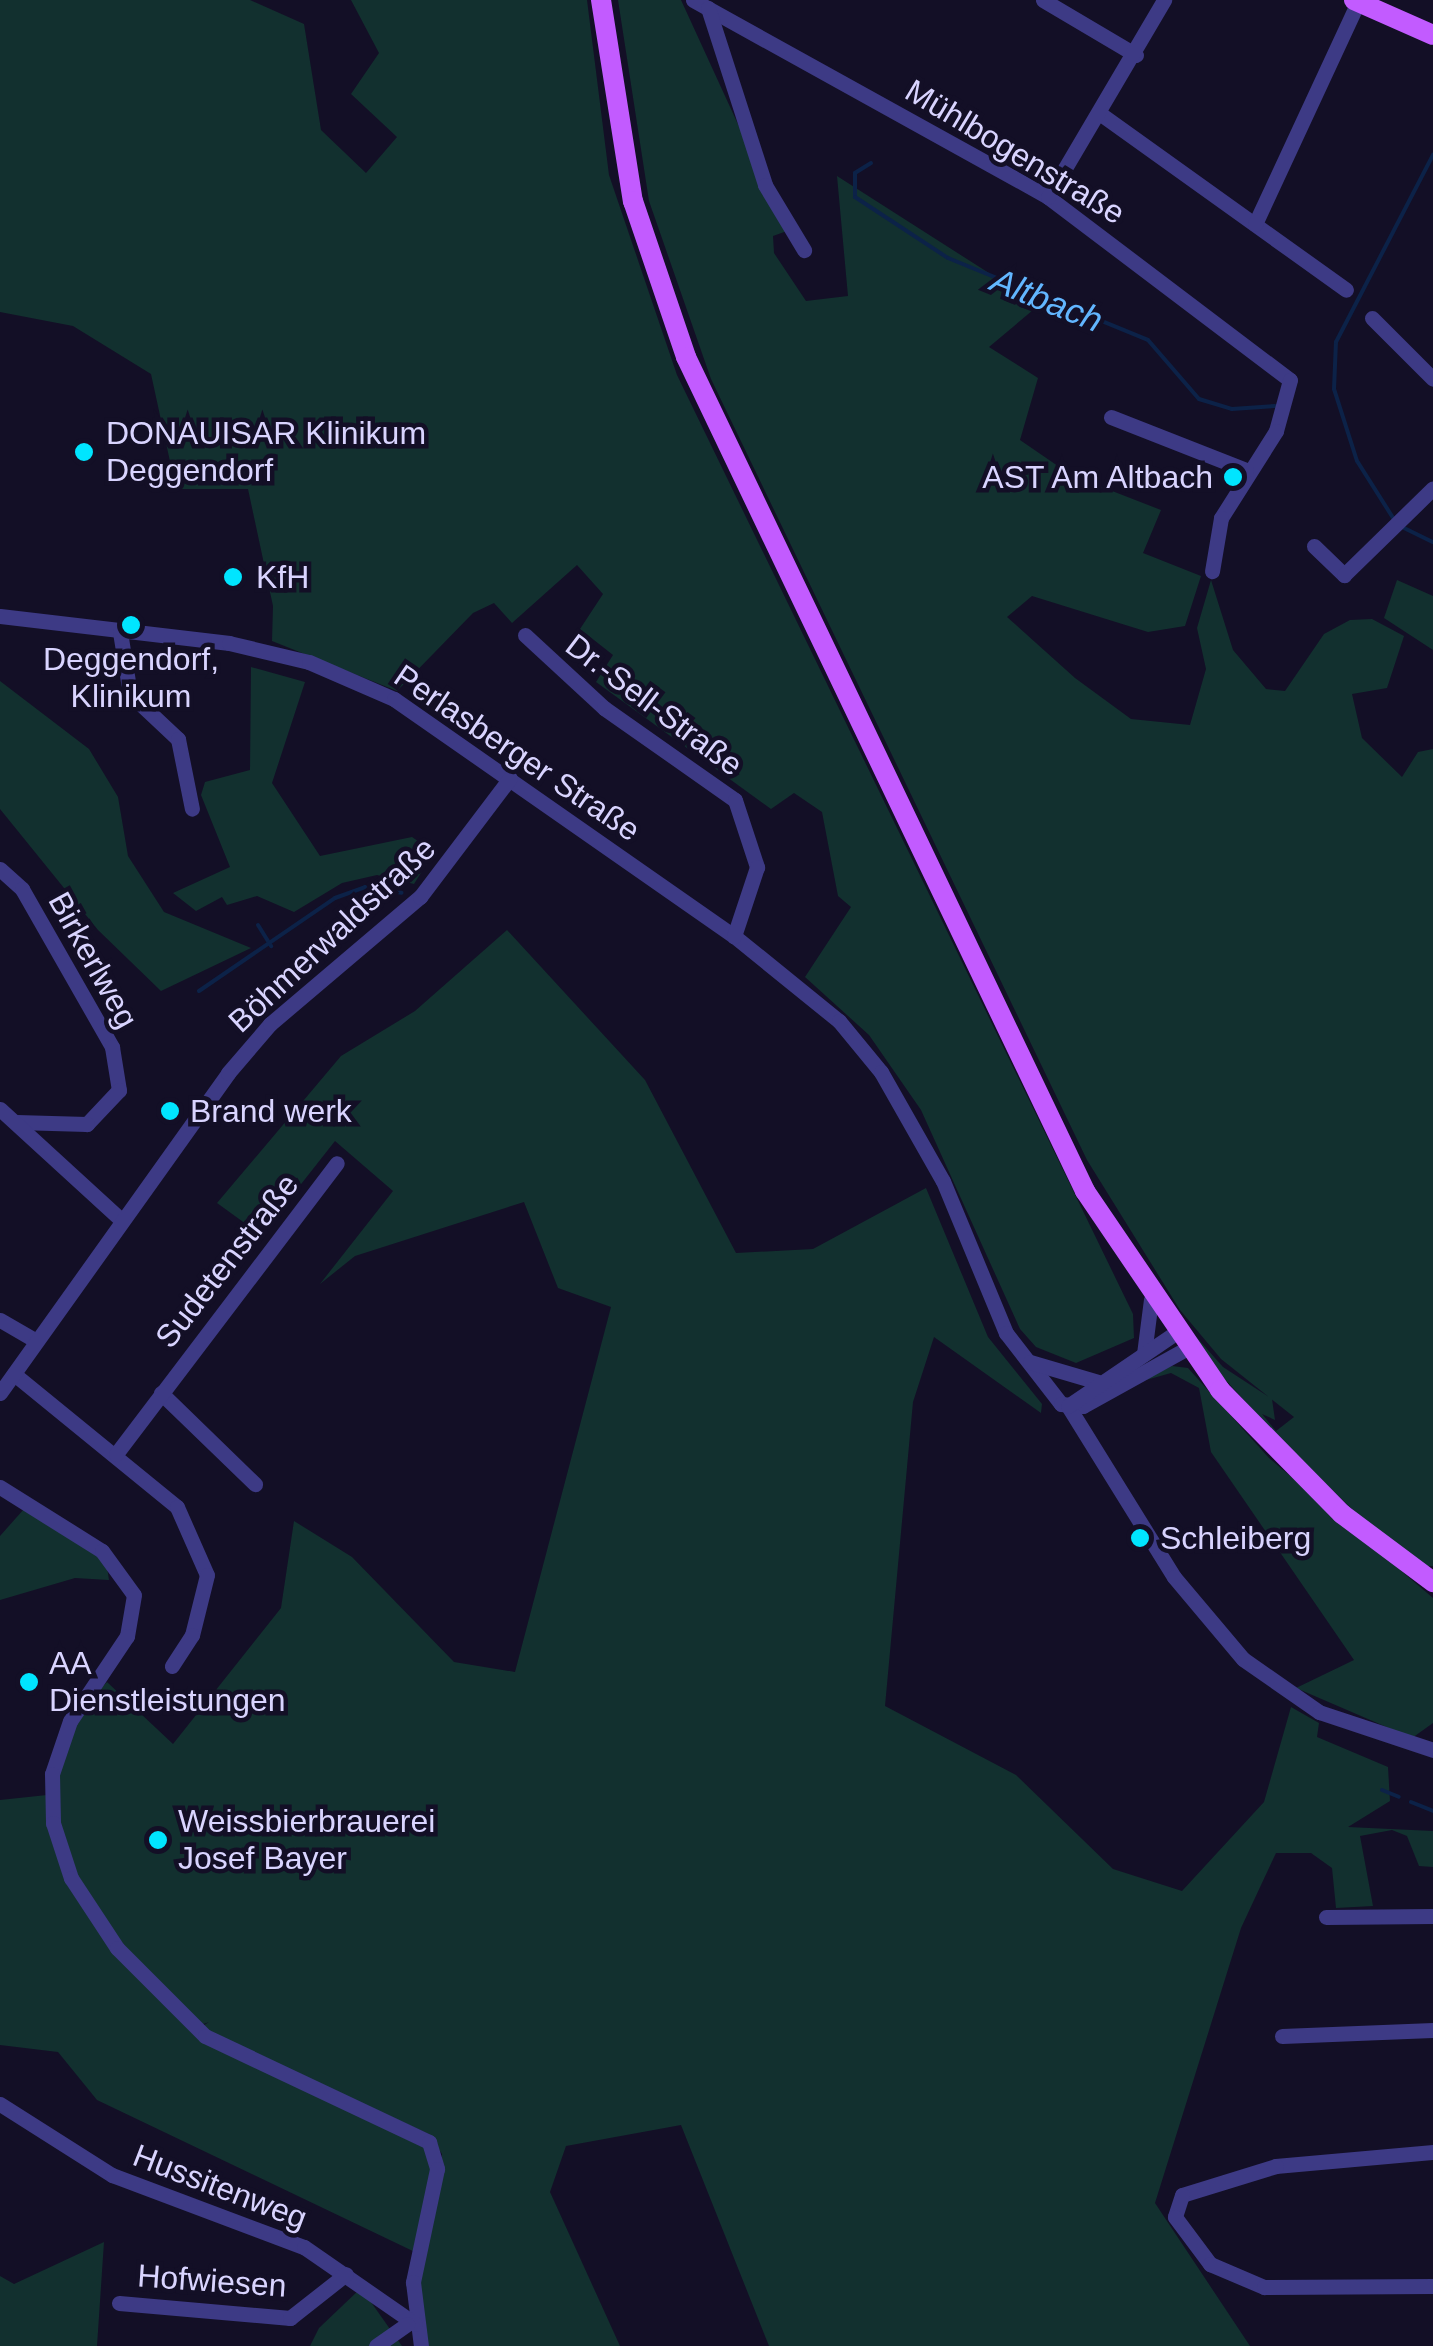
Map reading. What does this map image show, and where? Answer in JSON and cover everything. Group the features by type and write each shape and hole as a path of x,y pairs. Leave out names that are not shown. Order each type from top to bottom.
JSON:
{"main road":[{"path":"601,0 632,201 721,441 1028,1079 1151,1299 1180,1342 1342,1514 1433,1582"},
{"path":"1356,1 1433,35"}],"street":[{"path":"1044,0 1136,55"},
{"path":"1048,197 1102,114 1164,0"},
{"path":"1255,224 1356,1"},
{"path":"700,4 764,185 804,250"},
{"name":"Mühlbogenstraße","path":"700,4 1048,197 1290,380 1276,431 1246,470"},
{"path":"1102,114 1346,290"},
{"path":"1372,318 1431,370"},
{"path":"1111,417 1246,470 1221,518 1212,571"},
{"path":"1314,546 1344,575 1433,488"},
{"name":"Perlasberger Straße","path":"0,616 120,632 193,636 309,662 394,699 734,936 838,1022 927,1150 978,1276 1026,1361 1068,1406 1174,1577 1243,1660 1319,1712 1433,1750"},
{"path":"120,632 130,694 178,739 192,809"},
{"name":"Dr.-Sell-Straße","path":"525,635 604,708 734,800 757,867 734,936"},
{"name":"Böhmerwaldstraße","path":"0,1393 118,1217 270,1024 420,897 510,778"},
{"name":"Birkerlweg","path":"0,870 22,889 112,1048 120,1090 87,1124 16,1122"},
{"path":"0,1109 118,1217"},
{"name":"Sudetenstraße","path":"116,1454 338,1163"},
{"path":"1143,1355 1151,1299"},
{"path":"0,1320 34,1340"},
{"path":"1068,1406 1143,1355 1180,1342"},
{"path":"1068,1406 1180,1342"},
{"path":"1026,1361 1098,1382"},
{"path":"14,1374 177,1507 208,1576 192,1635 172,1666"},
{"name":"Sudetenstraße","path":"161,1393 255,1484"},
{"path":"0,1487 102,1552 134,1595 127,1636 70,1721 52,1774 54,1823 71,1878 116,1948 204,2036 429,2142 437,2169 414,2266 411,2324 421,2346"},
{"path":"1326,1918 1433,1916"},
{"path":"1282,2036 1433,2030"},
{"name":"Hussitenweg","path":"0,2104 112,2175 275,2232 346,2274 411,2324"},
{"path":"1433,2152 1276,2166 1182,2195 1175,2218 1210,2264 1264,2286 1433,2286"},
{"name":"Hofwiesen","path":"119,2302 290,2318 346,2274"},
{"path":"376,2346 411,2324"}],"green space":[{"path":"0,0 250,0 304,24 321,130 366,173 397,137 351,94 379,53 351,0 587,0 609,175 677,375 1133,1314 1134,1338 1076,1363 1036,1347 1020,1329 921,1110 869,1035 805,977 851,907 838,896 822,812 794,793 771,809 596,682 613,655 580,629 603,594 577,565 512,623 494,603 473,613 397,691 272,641 273,606 248,489 176,489 151,374 73,326 0,312"},
{"path":"618,0 681,0 787,231 773,236 774,253 806,301 848,296 837,176 1039,305 989,347 1038,378 1020,440 1071,475 1161,510 1143,553 1201,576 1185,626 1148,632 1032,596 1007,617 1075,678 1131,719 1190,725 1206,669 1197,628 1211,580 1233,650 1266,689 1285,691 1324,634 1350,620 1372,619 1404,636 1387,688 1352,694 1362,738 1402,777 1418,752 1433,749 1433,1566 1420,1567 1364,1521 1221,1375 1191,1331 1223,1367 1268,1397 1221,1359 1180,1310 1087,1160 711,379 649,201","holes":["1272,1400 1294,1417 1276,1431 1262,1414 1275,1420"]},
{"path":"1397,580 1433,596 1433,650 1384,618"},
{"path":"251,667 305,682 272,783 320,856 412,837 434,852 414,884 377,875 342,883 294,912 257,896 227,905 222,897 196,911 173,893 230,867 201,795 205,782 250,770"},
{"path":"0,681 89,749 118,797 128,856 164,912 251,948 161,991 98,930 0,809"},
{"path":"507,930 645,1080 736,1253 813,1249 926,1188 988,1337 1042,1404 1041,1413 934,1337 913,1402 885,1706 1016,1775 1113,1869 1182,1891 1264,1802 1291,1707 1319,1723 1317,1737 1388,1767 1390,1801 1348,1827 1433,1831 1433,1867 1419,1866 1407,1836 1392,1830 1360,1836 1373,1906 1336,1908 1332,1868 1311,1853 1276,1853 1241,1928 1155,2203 1250,2346 769,2346 681,2125 566,2146 550,2192 620,2346 426,2346 417,2253 97,2100 58,2052 0,2045 0,1800 47,1795 88,1914 192,2033 425,2144 439,2195 442,2154 429,2134 198,2029 209,2022 198,2026 167,2000 86,1896 59,1827 53,1775 70,1721 107,1682 173,1744 281,1608 294,1521 352,1557 454,1662 515,1672 611,1307 558,1288 524,1202 355,1256 320,1284 393,1191 335,1141 261,1235 217,1203 341,1056 415,1011"},
{"path":"1172,1366 1188,1368 1269,1458 1433,1598 1433,1723 1412,1738 1296,1688 1354,1660 1211,1452 1199,1388 1171,1373 1139,1382"},
{"path":"24,1509 106,1561 109,1580 75,1578 0,1600 0,1536"},
{"path":"104,2242 97,2346 0,2346 0,2276 14,2284"},
{"path":"361,2288 402,2346 310,2346 319,2328"}],"waterway":[{"path":"1395,521 1357,461 1334,389 1336,342 1433,155"},
{"name":"Altbach","path":"871,163 855,173 855,197 948,258 1148,340 1199,399 1232,409 1275,406"},
{"path":"1402,527 1433,542"},
{"path":"199,991 335,898 365,887 402,893"},
{"path":"258,925 271,946"},
{"path":"1382,1790 1399,1797"},
{"path":"1411,1802 1433,1811"}],"place":[{"name":"DONAUISAR Klinikum Deggendorf","path":"84,452"},
{"name":"AST Am Altbach","path":"1233,477"},
{"name":"KfH","path":"233,577"},
{"name":"Deggendorf, Klinikum","path":"131,625"},
{"name":"Brand werk","path":"170,1111"},
{"name":"Schleiberg","path":"1140,1538"},
{"name":"AA Dienstleistungen","path":"29,1682"},
{"name":"Weissbierbrauerei Josef Bayer","path":"158,1840"}]}
